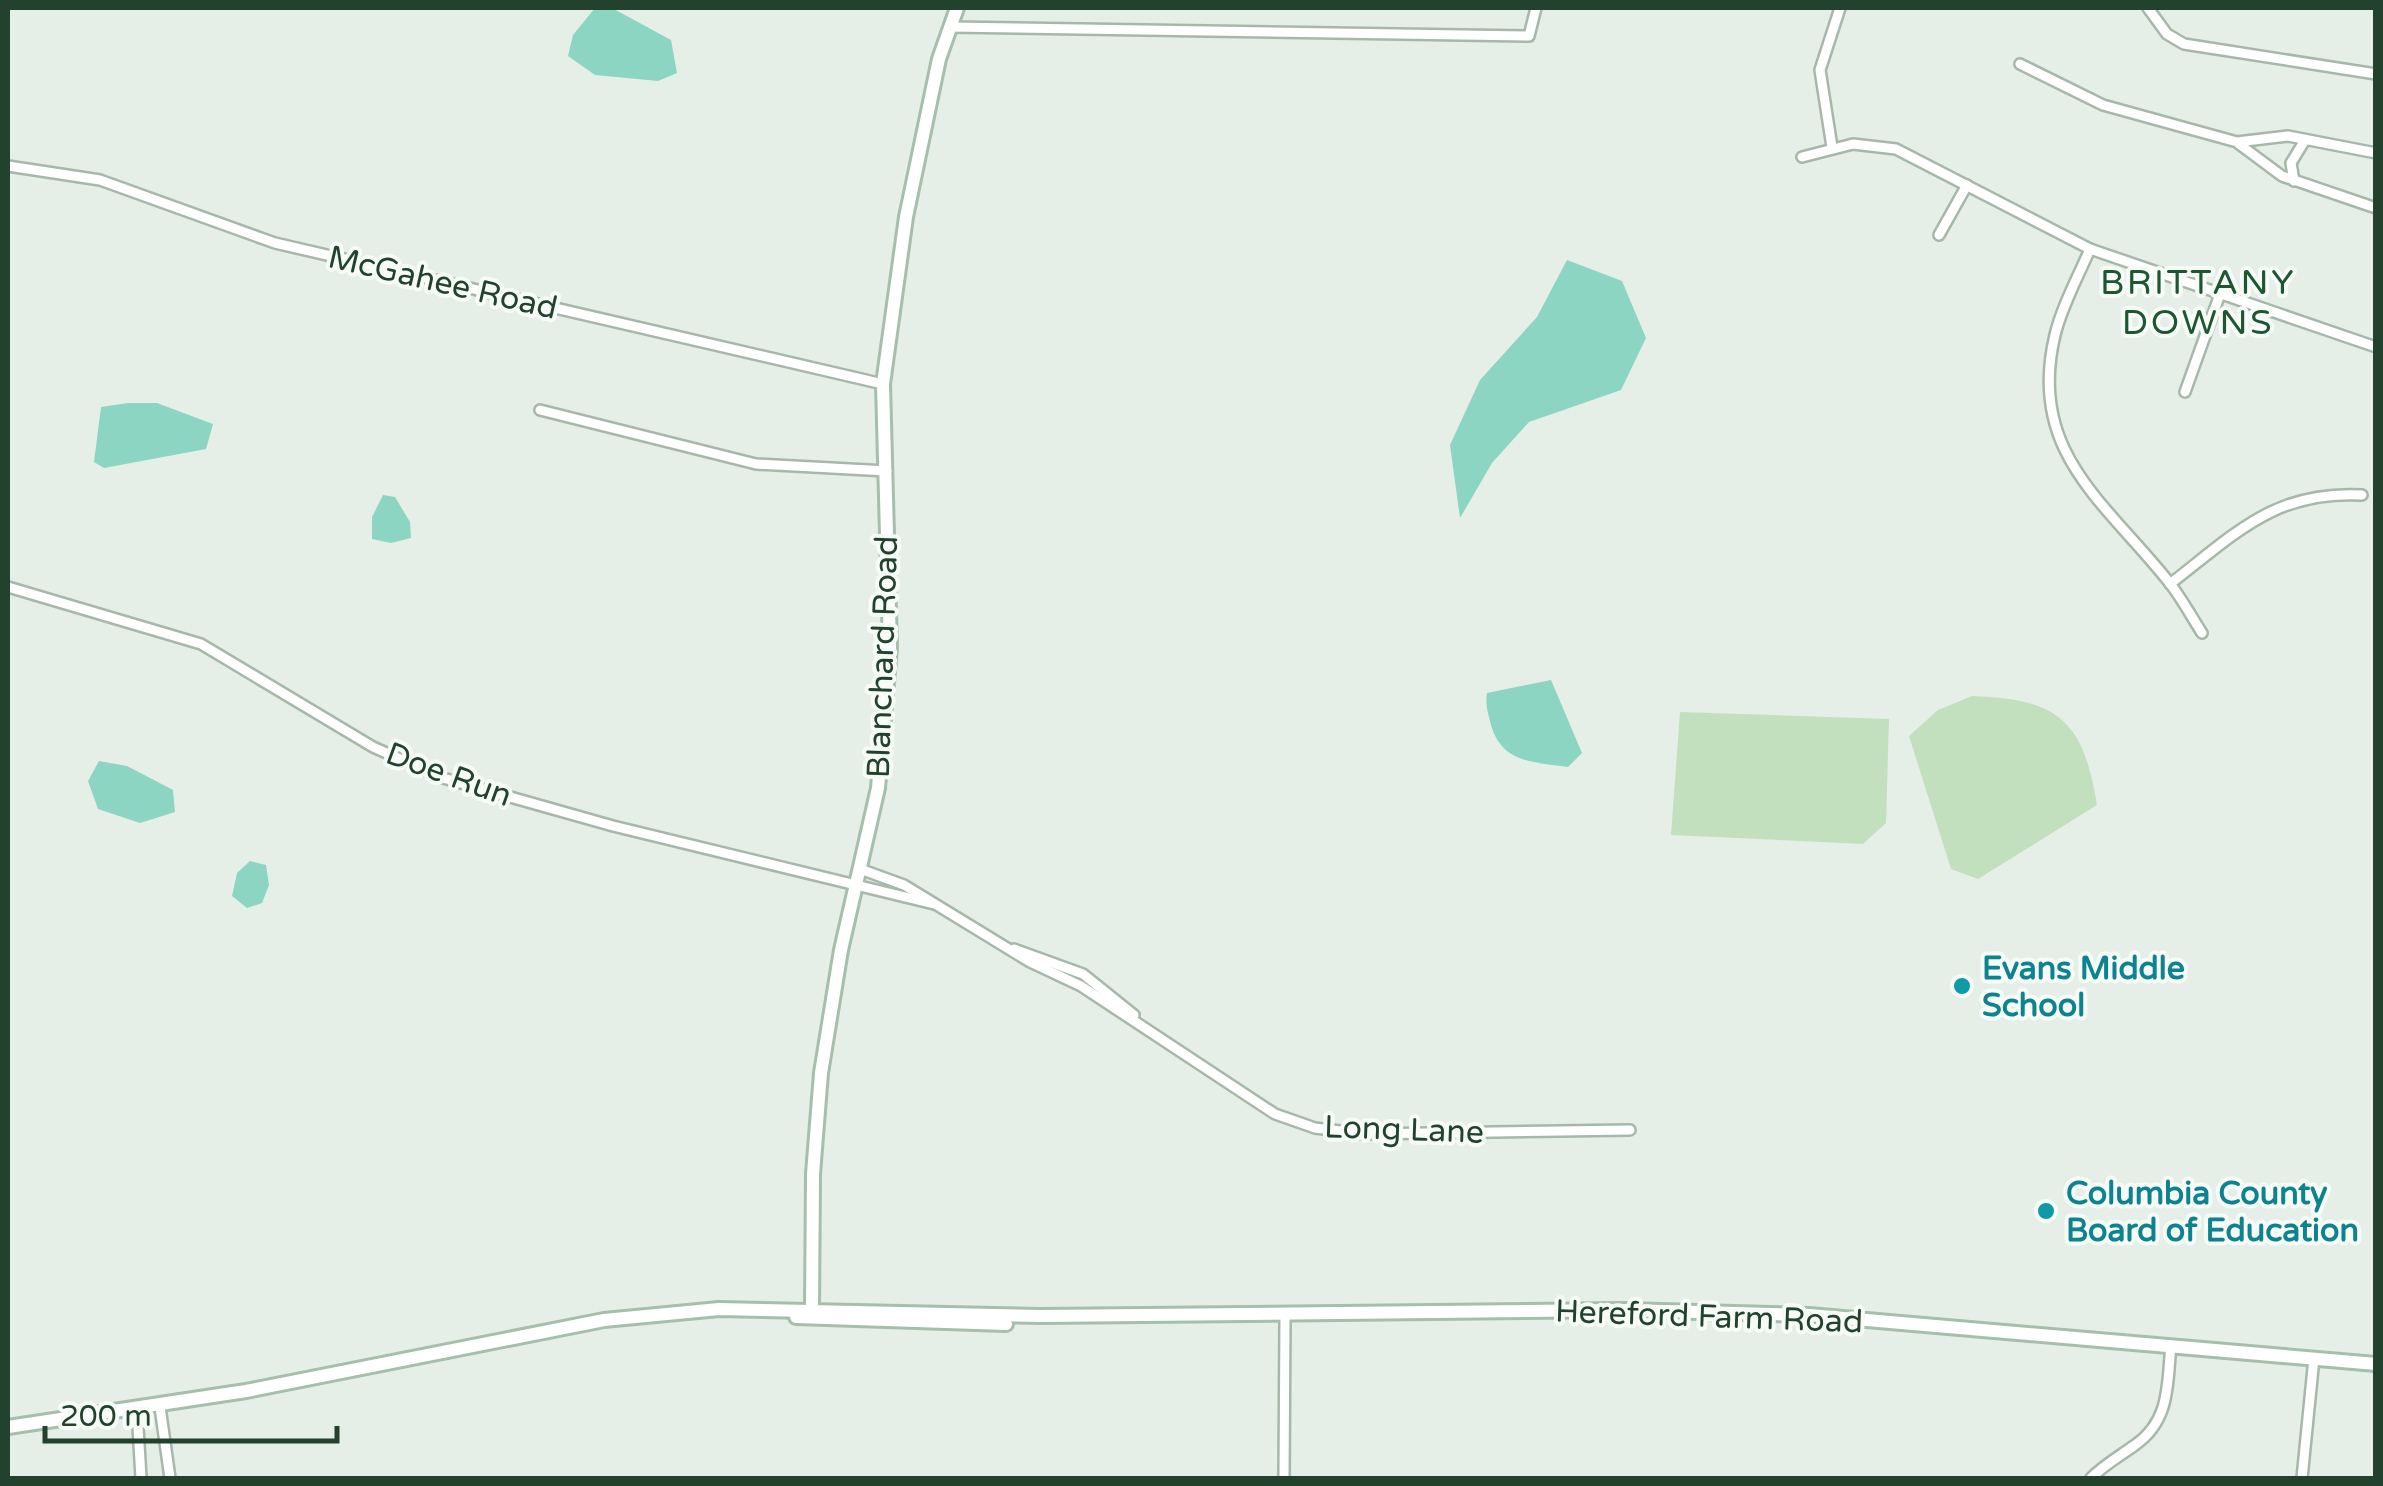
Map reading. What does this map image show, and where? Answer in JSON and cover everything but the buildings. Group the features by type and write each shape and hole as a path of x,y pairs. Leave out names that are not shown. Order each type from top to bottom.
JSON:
{"street":[{"name":"Blanchard Road","path":"812,1310 813,1174 822,1073 879,785 890,648 882,384 906,218 958,8"},
{"path":"950,28 1529,36 1536,8"},
{"path":"1832,146 1820,70 1840,8"},
{"path":"2148,8 2168,34 2184,44 2376,74"},
{"path":"2020,64 2103,105 2237,142 2280,136 2376,153"},
{"path":"2294,180 2294,154 2305,140"},
{"path":"2237,142 2273,172 2376,208"},
{"path":"1802,157 1832,146 1874,144 1896,148 2090,249 2376,347"},
{"name":"McGahee Road","path":"8,166 100,180 275,243 882,384"},
{"path":"1938,235 1967,185"},
{"path":"2090,249 2056,332 2050,361 2052,422 2074,471 2170,584 2202,633"},
{"path":"2185,392 2220,294"},
{"path":"540,410 756,464 887,471"},
{"path":"2170,584 2280,504 2306,496 2362,495"},
{"name":"Doe Run","path":"8,587 201,644 373,747 443,778 613,826 859,875"},
{"name":"Long Lane","path":"859,875 934,904 996,942 1082,974 1147,1028 1275,1114 1336,1133 1630,1130"},
{"name":"Hereford Farm Road","path":"719,1309 945,1324 1007,1324 1041,1316"},
{"name":"Hereford Farm Road","path":"8,1427 160,1407 604,1320 719,1309 1041,1316 1285,1317 1625,1310 1810,1315 2376,1364"},
{"path":"1284,1478 1285,1317"},
{"path":"2091,1478 2136,1445 2158,1421 2168,1392 2171,1345"},
{"path":"2302,1478 2314,1358"},
{"path":"160,1407 170,1478"},
{"path":"137,1410 141,1478"}],"shaded area":[{"path":"595,8 612,8 671,40 677,73 658,81 595,75 568,56 573,35"},
{"path":"1567,260 1622,281 1646,338 1621,390 1529,422 1492,463 1460,518 1450,445 1480,380 1537,317"},
{"path":"157,403 213,424 206,449 104,468 94,462 101,407"},
{"path":"383,495 395,497 410,522 411,538 391,543 372,539 372,517"},
{"path":"1551,680 1582,753 1568,767 1531,762 1511,754 1496,738 1487,709 1487,693"},
{"path":"1972,696 2026,702 2062,720 2084,753 2097,805 1978,879 1951,869 1909,736 1938,710"},
{"path":"1680,712 1889,719 1886,823 1863,844 1671,835"},
{"path":"99,761 127,766 173,790 175,812 140,823 98,809 88,781"},
{"path":"250,861 266,865 269,885 262,903 247,908 232,896 237,873"}],"place":[{"name":"Evans Middle School","path":"1962,986"},
{"name":"Columbia County Board of Education","path":"2046,1211"}],"district":[{"name":"BRITTANY DOWNS","path":"2198,302"}]}
